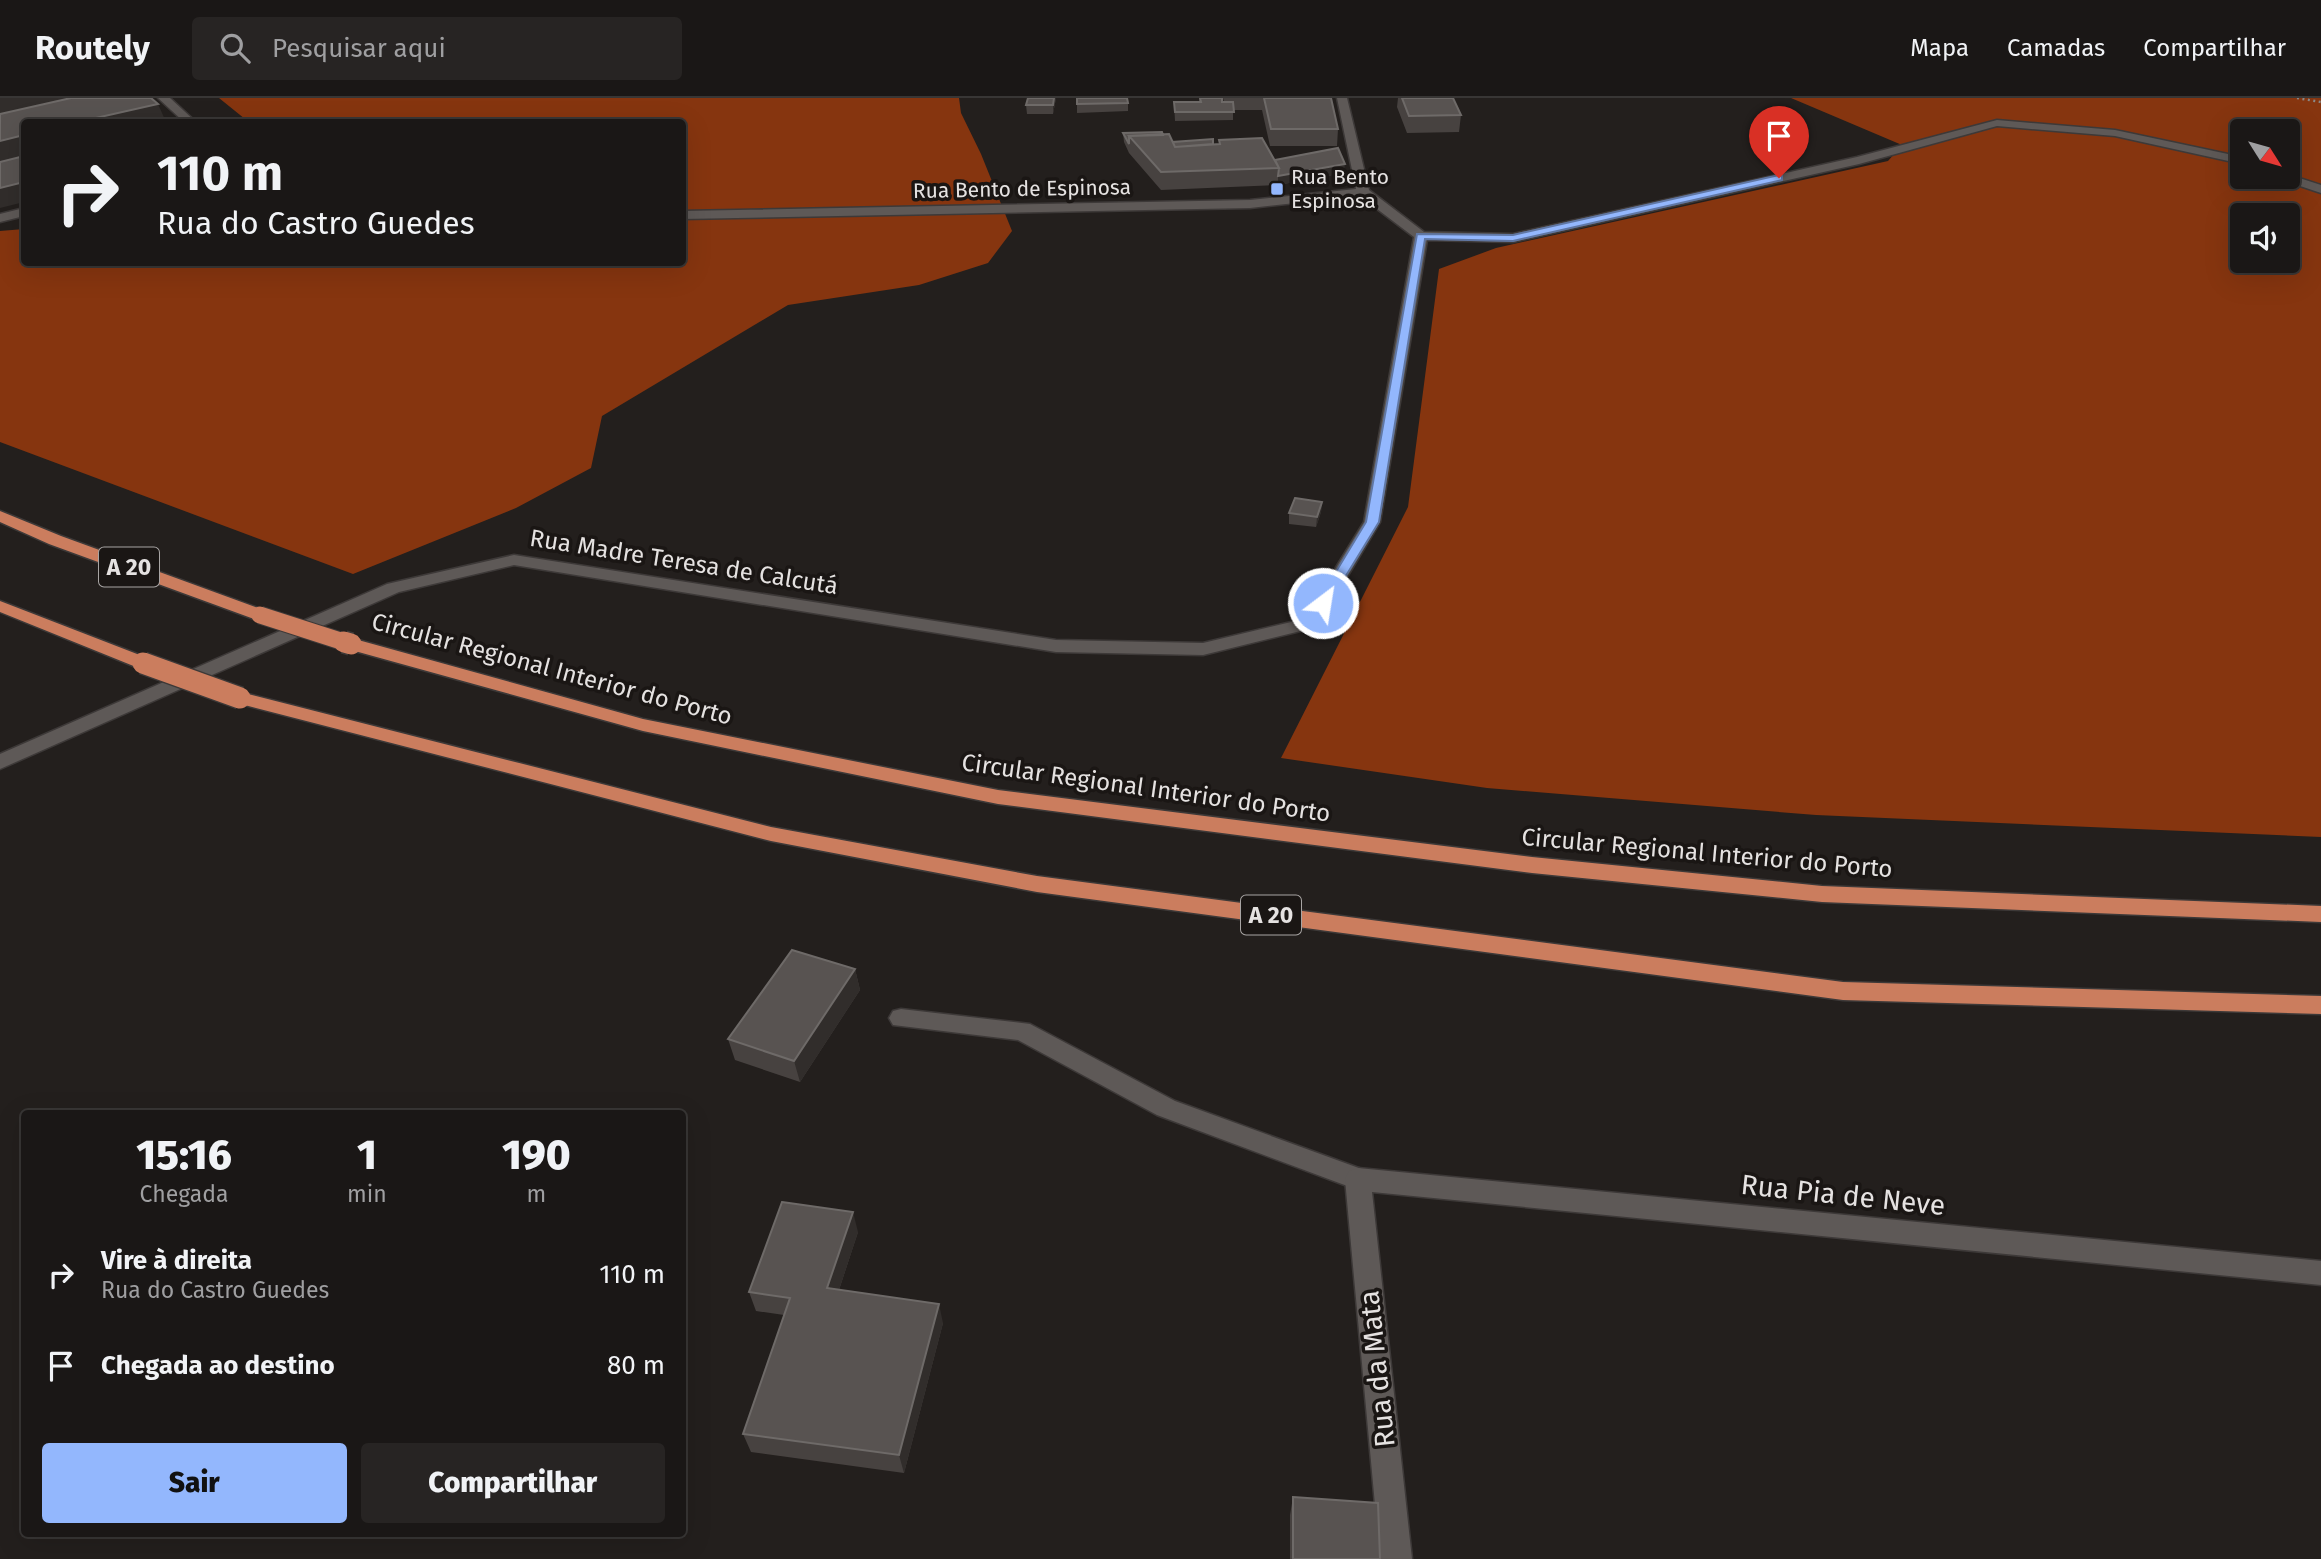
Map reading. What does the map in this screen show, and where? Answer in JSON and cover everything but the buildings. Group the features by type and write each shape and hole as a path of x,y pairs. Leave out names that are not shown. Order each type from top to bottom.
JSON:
{"highway":[{"name":"Circular Regional Interior do Porto","path":"0,516 55,540 260,615 351,644 643,724 1025,800 1518,863 1822,894 2321,914"},
{"name":"A 20","path":"0,606 240,698 771,834 1037,884 1843,991 2321,1005"}],"street":[{"path":"163,98 187,119"},
{"path":"1342,98 1363,192 1421,236 1513,238 1859,160 1997,122 2115,133 2230,158"},
{"path":"2300,182 2321,189"},
{"name":"Rua Bento de Espinosa","path":"686,215 1250,204 1363,192"},
{"path":"0,218 21,213"},
{"path":"0,226 21,225"},
{"name":"Rua Madre Teresa de Calcutá","path":"0,762 393,588 514,560 1056,646 1203,649 1311,623 1372,522 1421,236"},
{"name":"Rua Pia de Neve","path":"901,1018 1022,1031 1166,1108 1358,1179 2321,1273"},
{"name":"Rua da Mata","path":"1358,1179 1396,1559"}],"path":[{"path":"2297,98 2321,102"}],"shaded area":[{"path":"219,98 959,98 961,113 1012,231 988,263 919,285 788,305 602,416 591,468 516,508 353,574 0,442 0,231 21,229 21,266 686,266 686,119 245,119"},
{"path":"1791,98 2321,98 2321,837 1816,815 1487,788 1281,758 1408,507 1439,269 1496,248 1888,161 1902,145"}],"place":[{"name":"Rua Bento Espinosa","path":"1277,189"}],"route":[{"path":"1323,603 1372,522 1421,236 1513,238 1779,178"}]}
